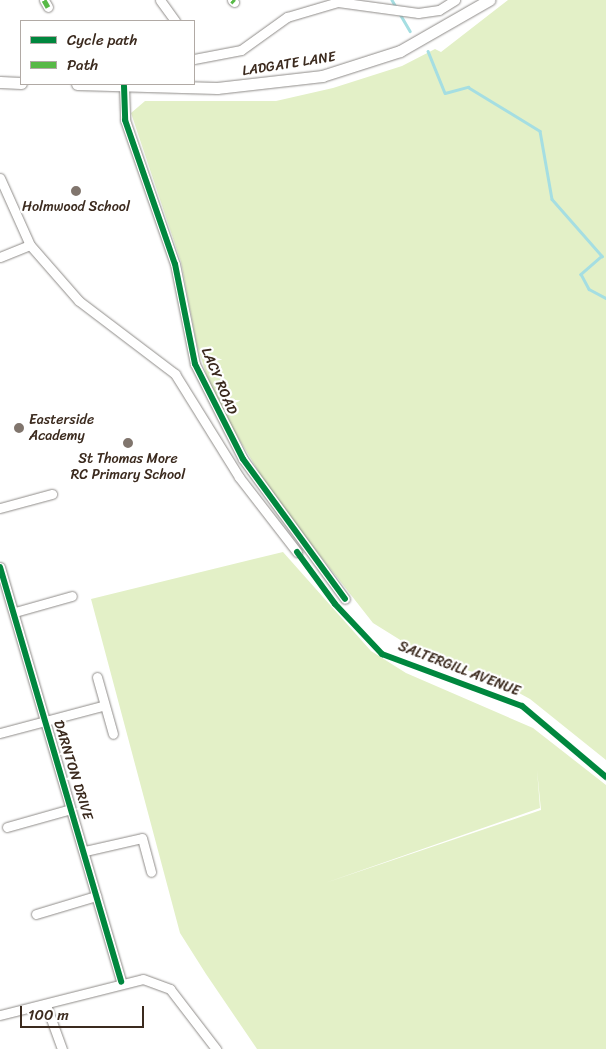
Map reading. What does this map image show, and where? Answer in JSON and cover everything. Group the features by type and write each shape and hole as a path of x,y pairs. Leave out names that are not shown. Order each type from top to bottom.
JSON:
{"main road":[{"name":"LADGATE LANE","path":"100,85 188,86 280,83 361,65 444,29 490,0"},
{"path":"0,82 20,82"}],"street":[{"path":"160,0 174,20"},
{"path":"195,59 241,50 287,16 338,2 372,5 418,13 439,10 455,0"},
{"name":"LACY ROAD","path":"124,86 125,120 175,264 195,364 243,459 345,599"},
{"path":"0,178 30,245 80,301 175,374 238,477 297,552"},
{"path":"0,257 30,245"},
{"path":"0,508 52,494"},
{"name":"DARNTON DRIVE","path":"0,567 15,612 44,721 86,852 96,896 121,982"},
{"path":"15,612 72,596"},
{"path":"96,677 102,706 113,734"},
{"path":"0,732 102,706"},
{"path":"7,827 71,809"},
{"path":"86,852 142,838 151,872"},
{"path":"36,914 96,896"},
{"path":"0,1014 46,1005 121,982 143,979 170,989 216,1049"},
{"path":"46,1005 62,1049"}],"green space":[{"path":"508,0 606,0 606,760 530,699 493,679 426,656 373,623 274,497 213,396 197,345 181,262 131,113 145,101 276,101 333,88 402,66 435,49 441,52"},
{"path":"283,552 371,651 406,673 533,728 606,785 606,1049 257,1049 180,933 91,599","holes":["537,770 541,810 325,883 540,808"]}],"waterway":[{"path":"392,0 396,7"},
{"path":"399,12 410,31"},
{"path":"428,51 445,93 468,87 540,131 552,199 602,256 581,274 589,289 606,298"}],"marked path":[{"path":"44,0 48,7"}],"cycle path":[{"path":"124,86 125,120 175,264 195,364 243,459 345,599"},
{"name":"SALTERGILL AVENUE","path":"297,552 335,604 382,654 522,706 606,777"},
{"path":"0,567 121,982"}],"place":[{"name":"Holmwood School","path":"76,191"},
{"name":"Easterside Academy","path":"19,428"},
{"name":"St Thomas More RC Primary School","path":"128,443"}]}
